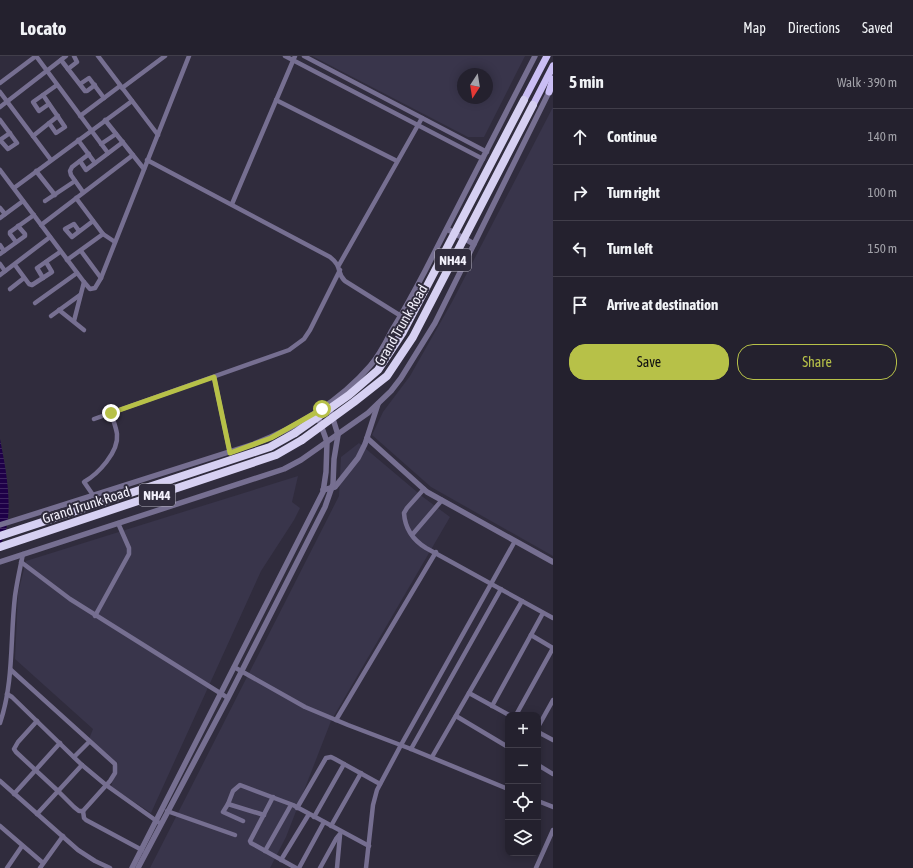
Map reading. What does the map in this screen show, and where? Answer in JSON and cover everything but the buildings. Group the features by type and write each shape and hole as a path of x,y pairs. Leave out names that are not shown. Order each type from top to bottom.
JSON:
{"highway":[{"name":"Grand Trunk Road","path":"0,536 270,447 295,433 349,395 378,370 403,332 547,56"},
{"name":"Grand Trunk Road","path":"0,547 276,455 313,432 387,376 412,338 553,66"},
{"path":"549,92 553,79"}],"street":[{"path":"24,56 28,62"},
{"path":"0,83 36,56 108,153"},
{"path":"0,107 66,56"},
{"path":"68,69 77,62 74,56"},
{"path":"105,56 99,58 158,135"},
{"path":"80,116 166,56"},
{"path":"0,170 41,224 60,252 89,288 93,289 97,286 101,278 189,56"},
{"path":"284,56 294,58 345,88 483,160"},
{"path":"304,56 486,152"},
{"path":"0,525 230,453 271,438 329,404 371,364 378,355 401,316 447,229 535,56"},
{"path":"232,204 294,58"},
{"path":"61,60 86,91 95,85"},
{"path":"80,84 89,78 104,98"},
{"path":"345,88 349,80"},
{"path":"0,562 284,469 301,460 368,413 391,391 401,378 435,323 553,84"},
{"path":"49,104 39,111 33,104 34,101 57,85"},
{"path":"0,92 51,160"},
{"path":"42,95 65,125 65,128 56,133 49,123"},
{"path":"14,188 132,100"},
{"path":"276,100 397,160"},
{"path":"385,108 389,101"},
{"path":"33,136 58,116"},
{"path":"94,419 280,354 297,345 310,330 339,268 397,160 422,118"},
{"path":"0,120 10,133 16,142 16,144 7,148 0,140 10,133"},
{"path":"105,120 144,169"},
{"path":"101,144 116,134"},
{"path":"78,140 95,163"},
{"path":"80,161 86,170 123,142"},
{"path":"84,192 74,181 70,171 72,167 89,154"},
{"path":"41,224 133,155"},
{"path":"148,160 330,257 339,268 342,278 345,281 401,316"},
{"path":"36,172 55,195"},
{"path":"45,201 74,181"},
{"path":"76,198 103,234 115,242"},
{"path":"0,218 23,201"},
{"path":"0,208 5,214"},
{"path":"16,242 10,233 34,215"},
{"path":"79,231 93,221"},
{"path":"0,245 2,252 25,235 18,226"},
{"path":"447,229 474,244"},
{"path":"67,260 103,234"},
{"path":"0,275 50,237"},
{"path":"81,251 101,278"},
{"path":"43,278 37,269 60,252"},
{"path":"15,265 31,285 52,272 46,262"},
{"path":"0,264 5,271"},
{"path":"35,303 77,273"},
{"path":"10,289 24,278"},
{"path":"74,321 84,282"},
{"path":"51,316 80,295"},
{"path":"59,310 84,330"},
{"path":"214,377 230,453"},
{"path":"132,868 159,822 168,811 242,671 325,507 332,488 334,459 338,435 329,404"},
{"path":"323,490 336,486 358,458 367,438 378,404"},
{"path":"138,868 221,693 323,490 326,472 327,442 316,412"},
{"path":"93,495 84,482 94,476 110,457 116,444 117,435 111,413"},
{"path":"367,438 424,489 553,562"},
{"path":"424,489 404,513 412,535 420,544 553,618"},
{"path":"412,535 442,500"},
{"path":"95,616 129,554 129,548 118,523"},
{"path":"366,868 373,805 380,784 515,541"},
{"path":"336,720 436,552"},
{"path":"0,723 11,670 15,597 23,554"},
{"path":"21,562 95,616 228,698"},
{"path":"287,564 294,568"},
{"path":"412,748 501,589"},
{"path":"432,757 522,601"},
{"path":"492,706 543,613"},
{"path":"518,712 553,648 530,635"},
{"path":"234,667 305,707 412,748 505,788"},
{"path":"11,670 115,764 115,773 110,781 83,811 84,818 142,850"},
{"path":"469,693 505,713"},
{"path":"7,694 82,765 106,785 159,822"},
{"path":"541,723 551,709 553,700"},
{"path":"456,716 505,745"},
{"path":"37,721 18,742 14,749 74,808 79,811 83,811"},
{"path":"541,734 553,740"},
{"path":"74,758 89,742"},
{"path":"14,794 60,743"},
{"path":"298,808 326,758 331,757 380,784"},
{"path":"314,817 344,764"},
{"path":"37,814 82,765"},
{"path":"541,767 553,774"},
{"path":"331,826 361,773"},
{"path":"0,781 84,855 110,868"},
{"path":"243,822 222,812 228,804 233,791 240,785 298,808 331,826 340,833 369,846"},
{"path":"273,797 250,841 251,843 297,868 324,822"},
{"path":"541,802 553,808"},
{"path":"228,804 264,815"},
{"path":"265,851 291,805"},
{"path":"168,811 235,835"},
{"path":"281,860 309,814"},
{"path":"0,826 43,863"},
{"path":"536,868 551,841 553,830"},
{"path":"320,868 340,833"},
{"path":"337,868 340,833"},
{"path":"40,868 63,836"},
{"path":"7,868 22,846"}],"shaded area":[{"path":"312,56 525,56 484,137 468,137"},
{"path":"553,107 553,556 431,487 372,435 383,412 410,376 452,302"},
{"path":"0,439 7,479 9,508 5,534 0,546"},
{"path":"359,443 423,497 450,517 331,721 286,837 270,868 150,868 339,496 341,457"},
{"path":"298,476 292,502 300,508 294,520 261,571 151,813 111,787 118,763 89,739 93,729 15,659 18,593 26,561"}],"route":[{"path":"111,413 214,377 230,453 271,438 322,409"}]}
